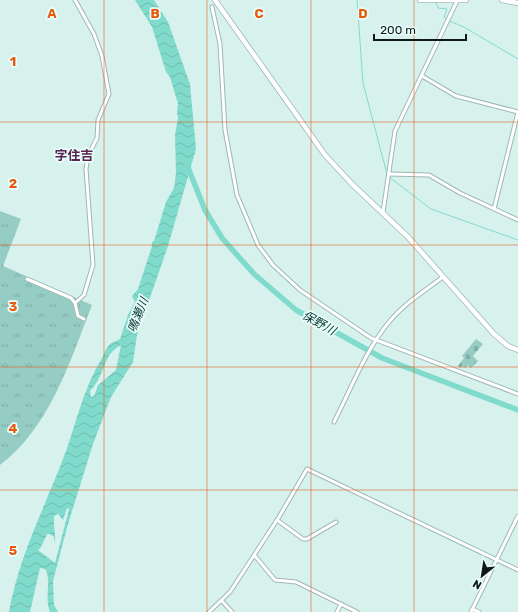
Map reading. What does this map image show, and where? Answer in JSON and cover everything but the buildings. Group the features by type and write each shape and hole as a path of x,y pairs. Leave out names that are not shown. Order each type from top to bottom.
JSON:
{"street":[{"path":"75,0 94,34 102,56 109,94 98,120 97,138 88,156 86,169 93,265 84,295 75,304"},
{"path":"215,0 325,155 408,236 494,334 508,346 518,350"},
{"path":"420,0 466,0"},
{"path":"383,212 395,131 457,0"},
{"path":"502,0 518,4"},
{"path":"212,7 220,44 225,130 237,195 249,228 267,257 288,280 336,315 376,340 518,394"},
{"path":"422,76 456,96 518,112 494,209"},
{"path":"389,176 429,175 460,193 518,220"},
{"path":"334,422 373,345 390,321 414,298 443,277"},
{"path":"27,279 67,296 75,304 78,316 84,319"},
{"path":"209,612 222,601 255,556 307,469 518,570"},
{"path":"479,612 471,610 518,516"},
{"path":"277,520 303,540 336,522"},
{"path":"255,556 275,580 296,582 357,612"},
{"path":"222,601 232,612"},
{"path":"337,612 341,604"}],"green space":[{"path":"0,211 21,219 3,266 92,305 66,370 45,412 32,432 17,450 0,465"},
{"path":"476,339 483,344 473,356 478,361 471,368 467,365 466,368 462,366 461,368 458,366 464,358 462,356"}],"water":[{"name":"鳴瀬川","path":"135,0 154,0 168,22 190,84 196,149 168,246 137,335 133,362 111,397 93,444 68,524 53,581 54,605 58,612 50,612 48,607 47,573 45,569 40,568 30,612 9,612 19,570 66,451 90,380 107,347 111,343 120,339 128,315 135,302 132,296 138,289 166,202 174,188 176,173 175,135 178,118 178,104 152,27","holes":["121,345 116,370 98,385 94,396 91,397 90,391 98,380 109,356","67,508 69,509 55,563 38,550 47,534 54,537 55,543 54,516 58,514 63,520"]}],"waterway":[{"path":"357,0 363,83 387,174"},
{"path":"436,2 438,8 447,9 444,17 447,19"},
{"path":"449,21 464,27 518,59"},
{"name":"保野川","path":"187,165 205,210 222,238 254,274 296,310 382,358 518,410"},
{"path":"389,177 431,209 518,240"}],"district":[{"name":"字住吉","path":"74,155"}]}
